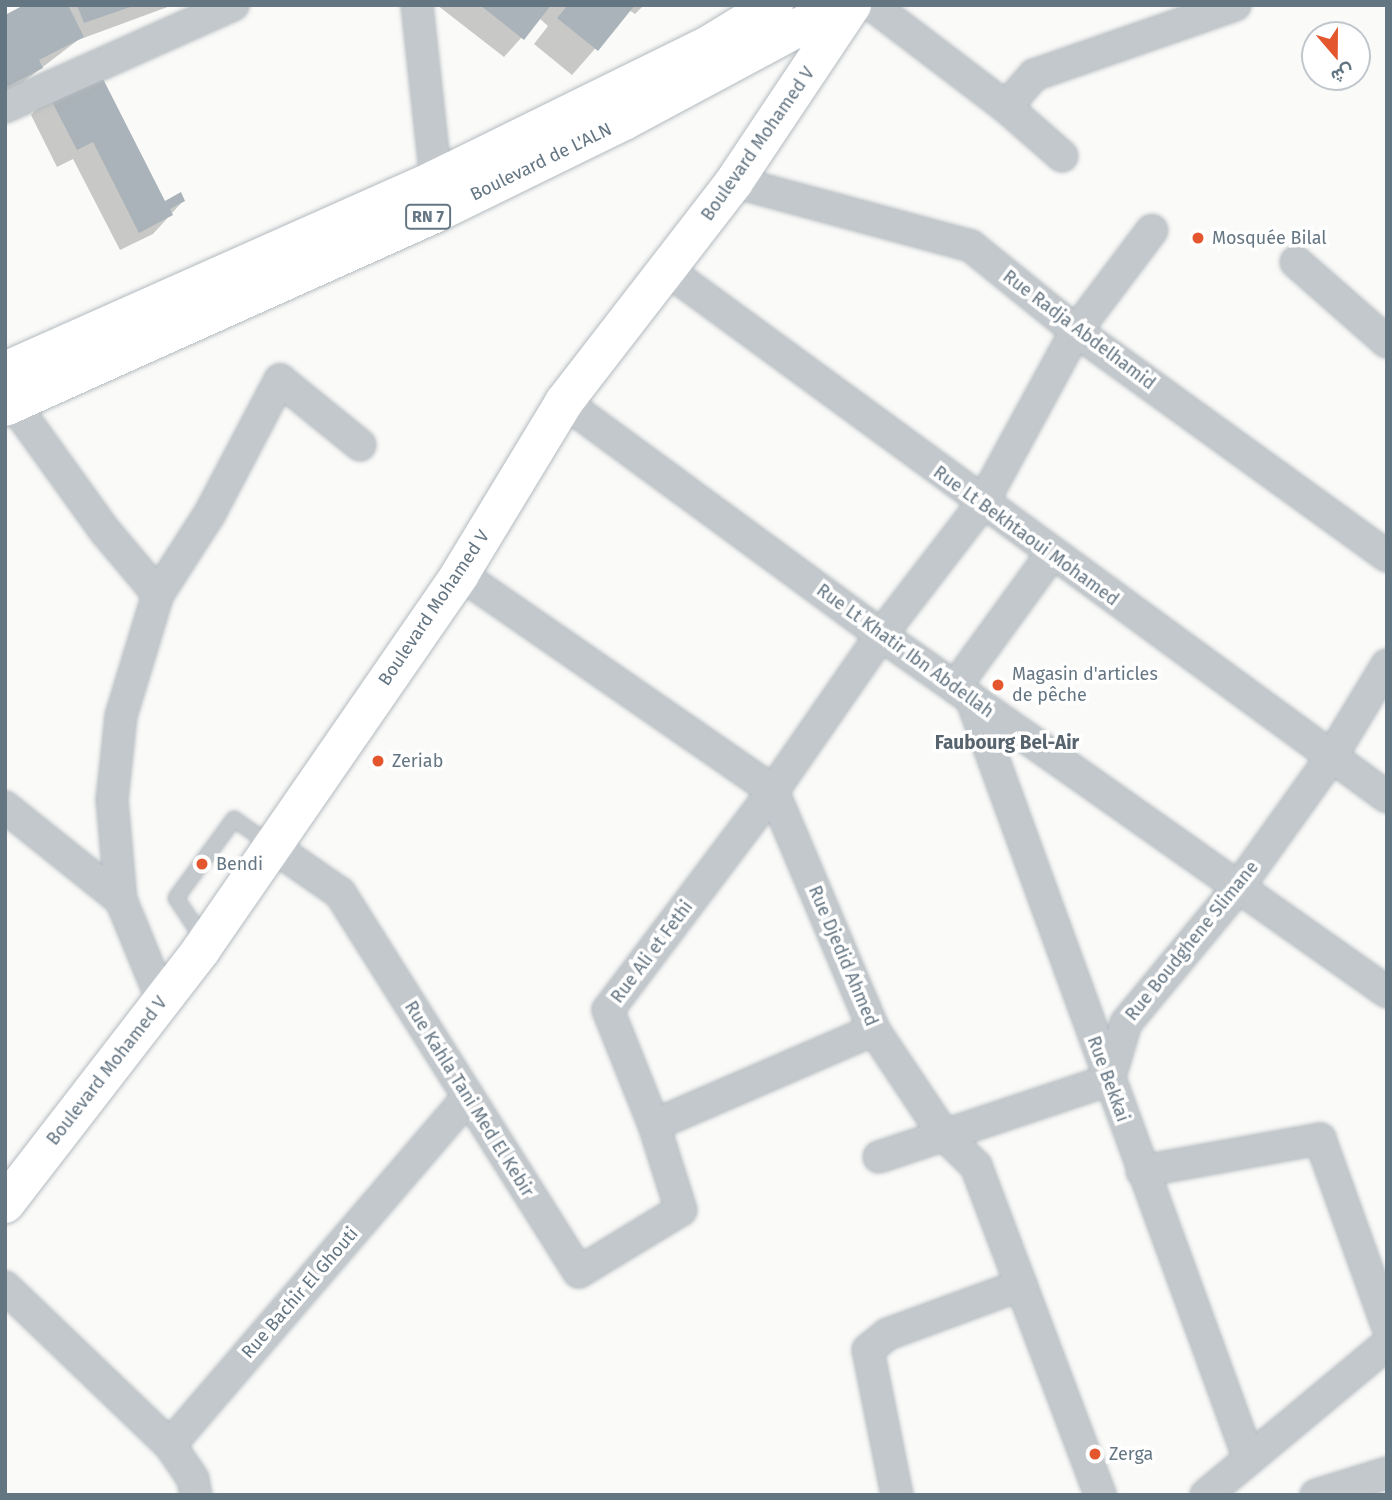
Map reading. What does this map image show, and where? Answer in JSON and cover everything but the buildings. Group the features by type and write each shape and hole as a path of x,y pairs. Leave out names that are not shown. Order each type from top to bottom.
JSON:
{"main road":[{"name":"Boulevard de L'ALN","path":"7,393 710,44 774,5"},
{"name":"Boulevard de L'ALN","path":"7,393 451,206 624,121 840,5"},
{"name":"Boulevard Mohamed V","path":"5,1204 206,943 460,574 564,402 734,182 852,5"}],"street":[{"path":"5,107 233,5"},
{"path":"418,5 436,179"},
{"path":"872,5 1006,107 1062,156"},
{"path":"1006,107 1034,75 1235,5"},
{"name":"Rue Radja Abdelhamid","path":"734,182 971,246 1076,331 1387,556"},
{"path":"460,574 773,791 881,635 982,504 1076,331 1152,230"},
{"path":"1296,262 1387,342"},
{"name":"Rue Lt Bekhtaoui Mohamed","path":"667,270 1051,555 1330,759 1387,797"},
{"path":"162,1000 121,900 112,800 121,716 158,594 209,515 281,380 360,445"},
{"path":"7,393 105,531 158,594"},
{"name":"Rue Lt Khatir Ibn Abdellah","path":"564,402 881,635 1237,889 1387,992"},
{"path":"963,692 1051,555"},
{"name":"Rue Boudghene Slimane","path":"1108,1080 1126,1023 1237,889 1330,759 1387,665"},
{"name":"Rue Bekkai","path":"963,692 1249,1459"},
{"name":"Rue Djedid Ahmed","path":"773,791 874,1030 944,1135 976,1166 1100,1495"},
{"name":"Rue Ali et Fethi","path":"681,1209 654,1125 608,1010 773,791"},
{"path":"5,807 121,900"},
{"name":"Rue Kahla Tani Med El Kebir","path":"272,846 340,893 579,1272 681,1209"},
{"path":"654,1125 874,1030"},
{"path":"879,1157 1108,1080"},
{"name":"Rue Bachir El Ghouti","path":"170,1444 468,1097"},
{"path":"1142,1171 1320,1139 1387,1325"},
{"path":"897,1495 867,1350 888,1334 1021,1285"},
{"path":"5,1287 170,1444 193,1479 196,1495"},
{"path":"1206,1495 1387,1344"},
{"path":"1316,1495 1387,1473"}],"lane":[{"path":"206,943 176,898 234,819 272,846"}],"place":[{"name":"Mosquée Bilal","path":"1198,238"},
{"name":"Magasin d'articles de pêche","path":"998,685"},
{"name":"Zeriab","path":"378,761"},
{"name":"Bendi","path":"202,864"},
{"name":"Zerga","path":"1095,1454"}],"district":[{"name":"Faubourg Bel-Air","path":"1007,743"}]}
